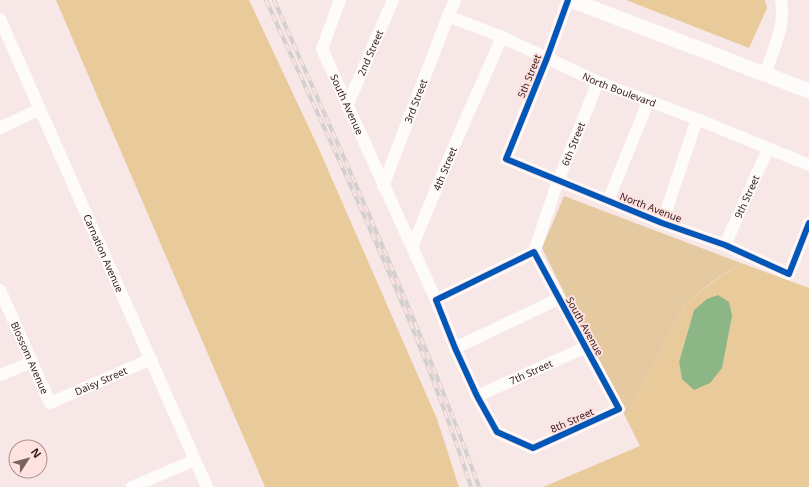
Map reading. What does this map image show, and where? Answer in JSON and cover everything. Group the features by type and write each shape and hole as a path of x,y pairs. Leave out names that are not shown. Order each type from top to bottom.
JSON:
{"main road":[{"path":"569,0 809,91"}],"street":[{"name":"South Avenue","path":"340,0 322,49 412,247"},
{"name":"2nd Street","path":"347,106 393,0"},
{"path":"448,16 455,0"},
{"name":"5th Street","path":"506,159 569,0"},
{"path":"765,74 781,28 781,0"},
{"name":"North Boulevard","path":"448,16 502,37 598,82 648,102 697,119 809,165"},
{"name":"3rd Street","path":"383,186 448,16"},
{"name":"Carnation Avenue","path":"0,19 207,487"},
{"name":"4th Street","path":"412,247 502,37"},
{"name":"6th Street","path":"534,252 558,181 598,82"},
{"path":"608,201 648,102"},
{"path":"0,128 40,109"},
{"path":"662,223 697,119"},
{"name":"9th Street","path":"725,244 768,149"},
{"name":"North Avenue","path":"506,159 662,223 725,244 789,274 809,223"},
{"path":"412,247 477,396"},
{"name":"South Avenue","path":"534,252 558,299 586,347 619,409"},
{"path":"438,305 534,252"},
{"name":"Blossom Avenue","path":"0,290 50,403"},
{"path":"455,348 558,299"},
{"name":"7th Street","path":"477,396 586,347"},
{"name":"Daisy Street","path":"50,403 151,359"},
{"path":"0,375 32,362"},
{"name":"8th Street","path":"477,396 498,432 533,448 619,409"},
{"path":"132,487 195,460"}],"shaded area":[{"path":"56,0 249,0 318,147 437,419 459,487 265,487"},
{"path":"626,0 765,0 767,8 749,48"},
{"path":"564,196 741,263 713,281 685,305 626,418 542,248"},
{"path":"741,263 809,288 809,487 543,487 640,446 626,418 685,305 714,281","holes":["694,310 682,379 679,362"]},
{"path":"718,295 729,302 732,316 722,368 710,383 694,390 682,379 679,362 694,310 707,299"}],"railway":[{"path":"266,0 348,180 401,302 450,425 471,487"},
{"path":"274,0 406,302 432,364 479,487"}],"cycle path":[{"path":"568,0 547,58 506,159 662,223 725,245 789,274 809,223"},
{"path":"534,252 619,409 533,448 497,432 477,396 455,348 436,300 534,252"}]}
